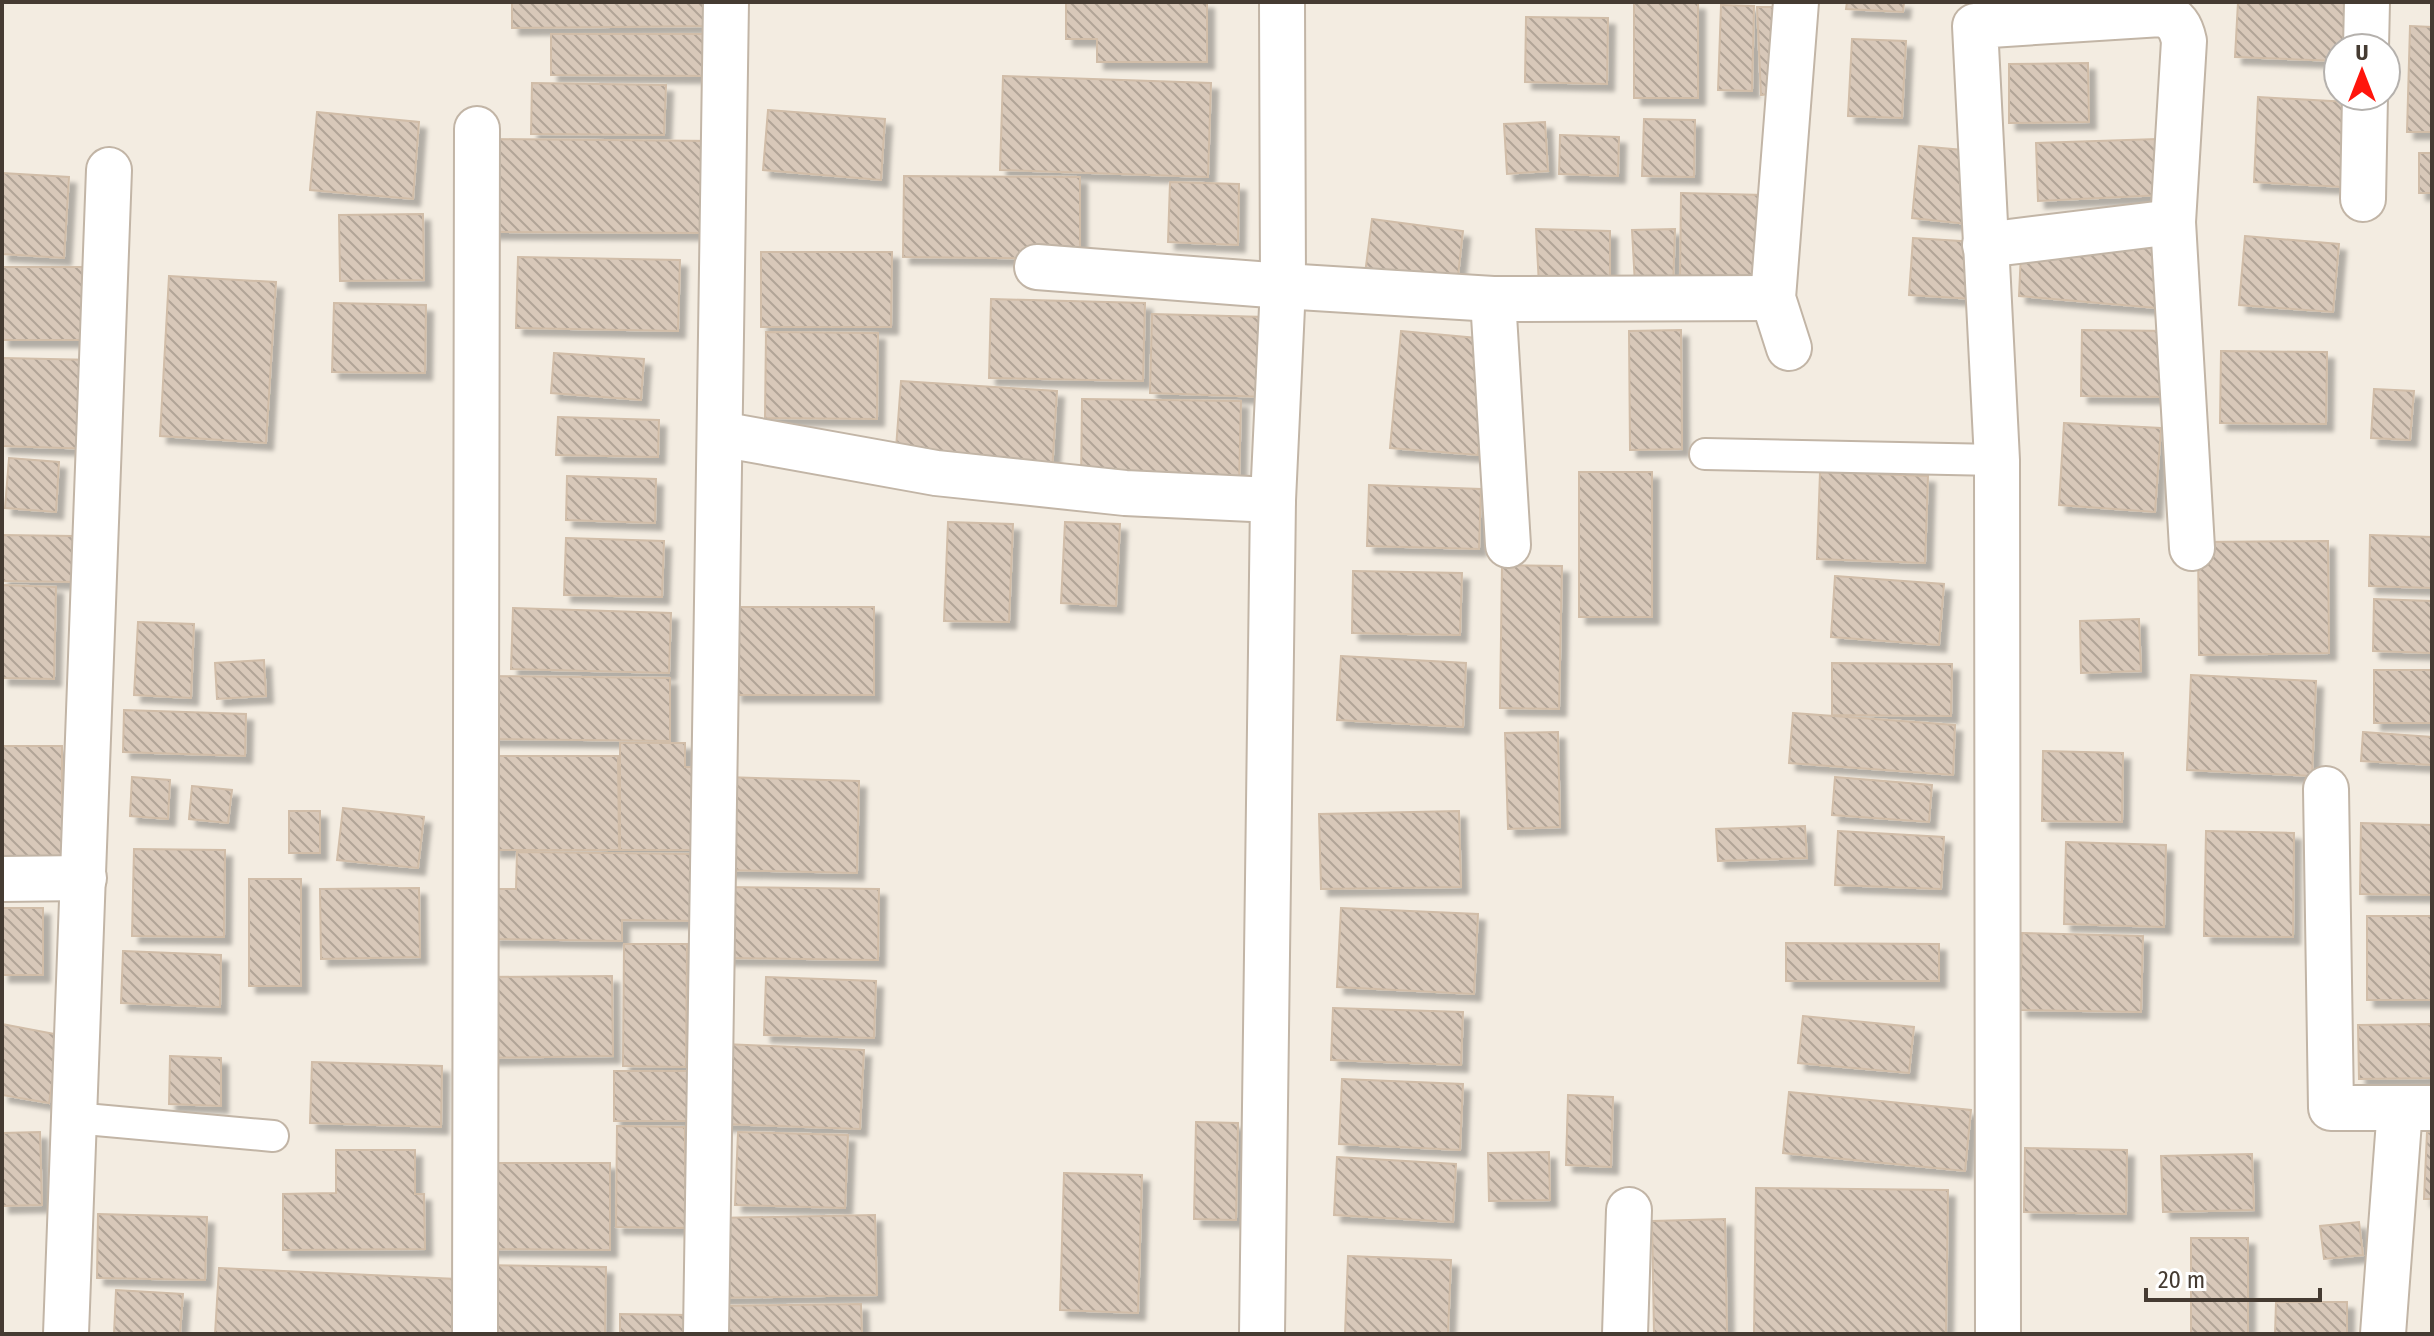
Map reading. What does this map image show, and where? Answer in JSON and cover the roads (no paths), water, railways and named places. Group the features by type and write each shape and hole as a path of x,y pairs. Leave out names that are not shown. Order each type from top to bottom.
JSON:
{"street":[{"path":"706,1334 726,2"},
{"path":"1262,1334 1273,500 1283,286 1282,2"},
{"path":"1789,348 1773,298 1796,2"},
{"path":"2366,32 2367,2"},
{"path":"1998,1334 1997,460 1975,26 2161,14 2170,16 2181,28 2184,41 2173,222 2192,548"},
{"path":"2363,199 2365,112"},
{"path":"475,1334 477,129"},
{"path":"66,1334 109,170"},
{"path":"1985,245 2173,222"},
{"path":"1037,267 1493,299 1773,298"},
{"path":"1493,299 1508,545"},
{"path":"720,434 936,473 1125,493 1273,500"},
{"path":"2326,789 2331,1108 2416,1108 2383,1334"},
{"path":"2,879 84,878"},
{"path":"1625,1334 1629,1210"}],"lane":[{"path":"1705,454 1997,460"},
{"path":"74,1118 273,1136"}]}
